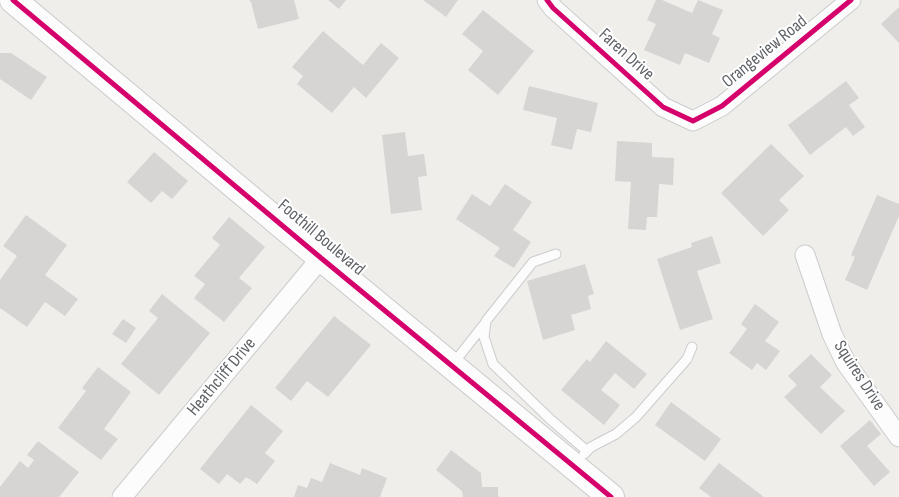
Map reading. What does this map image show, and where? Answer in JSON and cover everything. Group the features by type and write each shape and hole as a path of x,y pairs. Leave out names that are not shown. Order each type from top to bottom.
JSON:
{"street":[{"name":"Foothill Boulevard","path":"13,0 452,365 580,458 611,497"},
{"name":"Faren Drive","path":"547,0 552,8 663,107 693,121"},
{"name":"Orangeview Road","path":"693,121 722,106 851,0"},
{"name":"Squires Drive","path":"805,255 832,334 846,363 899,437"},
{"name":"Heathcliff Drive","path":"122,497 321,258"}],"lane":[{"path":"452,365 533,262 556,254"},
{"path":"486,321 484,337 492,364 550,419 580,458 591,447 616,434 636,417 688,359 692,348"}],"building":[{"path":"249,0 294,0 299,19 258,29"},
{"path":"328,0 346,0 339,9"},
{"path":"423,0 458,0 446,17"},
{"path":"656,0 662,0 692,13 698,0 723,10 712,34 720,38 709,63 685,53 680,65 644,50 656,24 647,20"},
{"path":"899,7 899,43 881,24"},
{"path":"483,10 534,51 498,95 468,70 483,51 462,34"},
{"path":"323,31 363,65 381,43 399,58 366,98 354,87 332,113 297,84 303,76 292,67"},
{"path":"0,53 11,53 47,77 31,100 0,79"},
{"path":"846,81 859,98 849,105 865,127 853,136 846,127 810,155 788,125"},
{"path":"529,86 598,103 591,132 577,129 572,150 551,145 557,118 523,110"},
{"path":"405,132 408,156 424,154 427,176 418,177 422,210 391,214 382,135"},
{"path":"617,141 652,143 652,157 674,158 673,185 659,184 657,217 647,217 646,230 628,229 631,182 615,181"},
{"path":"771,144 804,176 779,200 789,210 763,236 721,193"},
{"path":"154,152 188,181 172,199 162,191 151,203 127,182"},
{"path":"505,184 532,202 513,230 531,242 514,268 494,256 500,248 456,219 472,194 490,206"},
{"path":"877,195 899,204 899,216 867,290 845,280 855,257 851,255"},
{"path":"26,215 67,245 45,275 78,299 65,316 45,302 27,327 0,308 0,280 17,256 3,246"},
{"path":"229,217 265,247 239,278 252,288 224,322 194,298 205,284 194,276 220,245 212,238"},
{"path":"712,236 721,263 697,271 713,319 680,330 657,259 692,247 691,243"},
{"path":"585,264 594,294 588,296 591,309 571,315 575,330 543,340 527,281"},
{"path":"162,294 210,333 159,395 121,364 158,318 149,311"},
{"path":"755,304 779,322 765,341 780,351 766,370 757,363 752,370 729,353 747,329 741,324"},
{"path":"334,316 371,345 328,397 307,381 291,401 275,388"},
{"path":"123,319 136,328 126,343 112,334"},
{"path":"606,341 647,374 634,389 615,373 601,390 620,405 604,425 561,390 587,359 590,362"},
{"path":"811,354 832,375 820,387 845,411 821,434 784,397 797,385 788,376"},
{"path":"98,367 131,392 104,429 118,439 101,460 58,428 86,391 82,388"},
{"path":"671,402 721,439 705,461 655,425"},
{"path":"251,405 283,431 265,453 275,461 257,484 246,477 240,484 227,474 219,484 200,469"},
{"path":"870,420 881,434 867,446 890,472 874,486 840,446"},
{"path":"38,441 79,472 59,497 0,497 0,487 20,461 28,468 34,460 27,455"},
{"path":"451,450 481,473 482,487 498,487 498,496 500,497 463,497 462,491 436,470"},
{"path":"330,463 360,475 362,468 387,478 380,497 294,497 298,485 307,488 311,478 322,482"},
{"path":"719,463 764,497 711,497 699,488"}],"cycle path":[{"path":"13,0 321,258 611,497"},
{"path":"547,0 553,8 663,107 693,121 722,106 851,0"}]}
